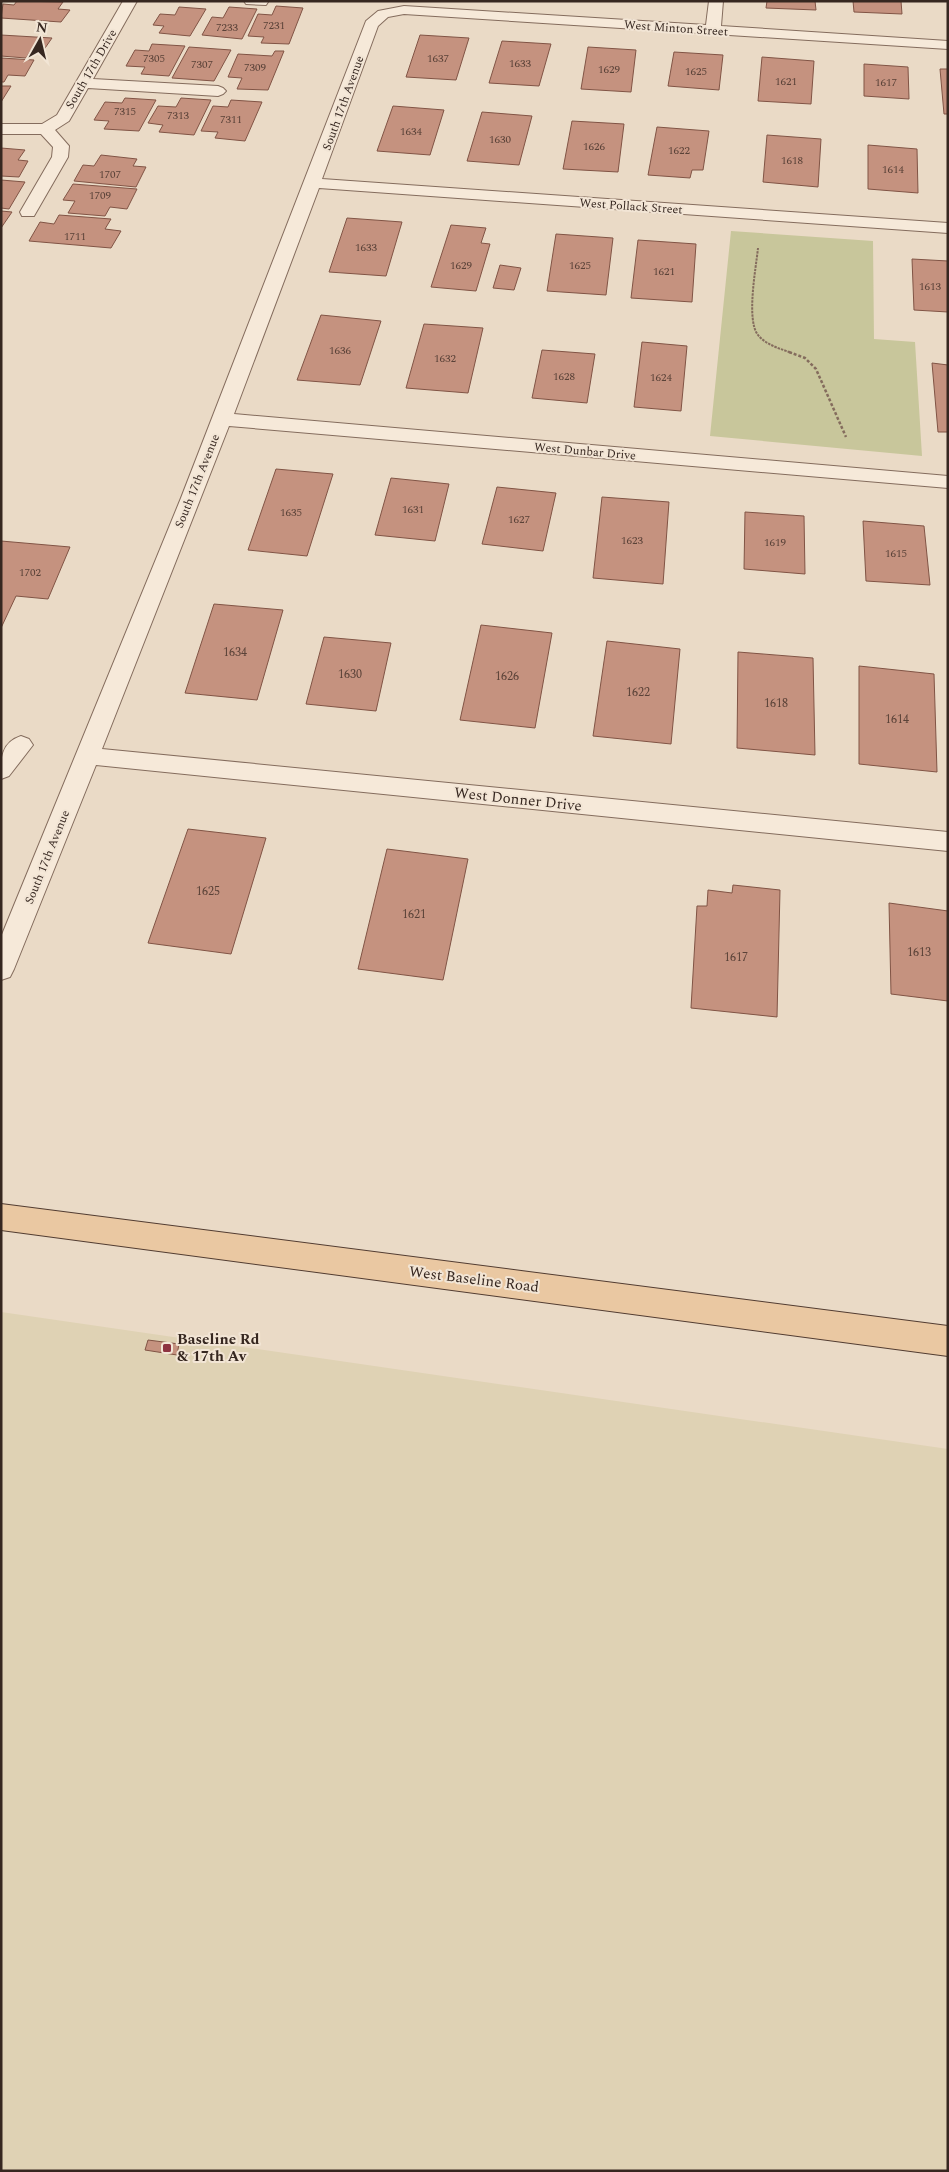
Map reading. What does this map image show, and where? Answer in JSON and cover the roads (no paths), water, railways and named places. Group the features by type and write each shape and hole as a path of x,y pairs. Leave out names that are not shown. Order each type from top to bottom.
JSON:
{"main road":[{"name":"West Baseline Road","path":"1,1217 948,1341"}],"street":[{"name":"South 17th Drive","path":"44,129 63,118 130,1"},
{"path":"251,1 261,2"},
{"path":"713,30 716,1"},
{"name":"West Minton Street","path":"404,10 948,45"},
{"name":"South 17th Avenue","path":"1,969 222,419 314,183 371,24 383,14 404,10"},
{"path":"83,83 218,91"},
{"path":"1,129 44,129 61,146 60,157 28,212"},
{"name":"West Pollack Street","path":"314,183 948,228"},
{"name":"West Dunbar Drive","path":"222,419 948,482"},
{"path":"1,770 22,745"},
{"name":"West Donner Drive","path":"88,756 948,842"}],"place":[{"name":"Baseline Rd & 17th Av","path":"167,1348"}]}
